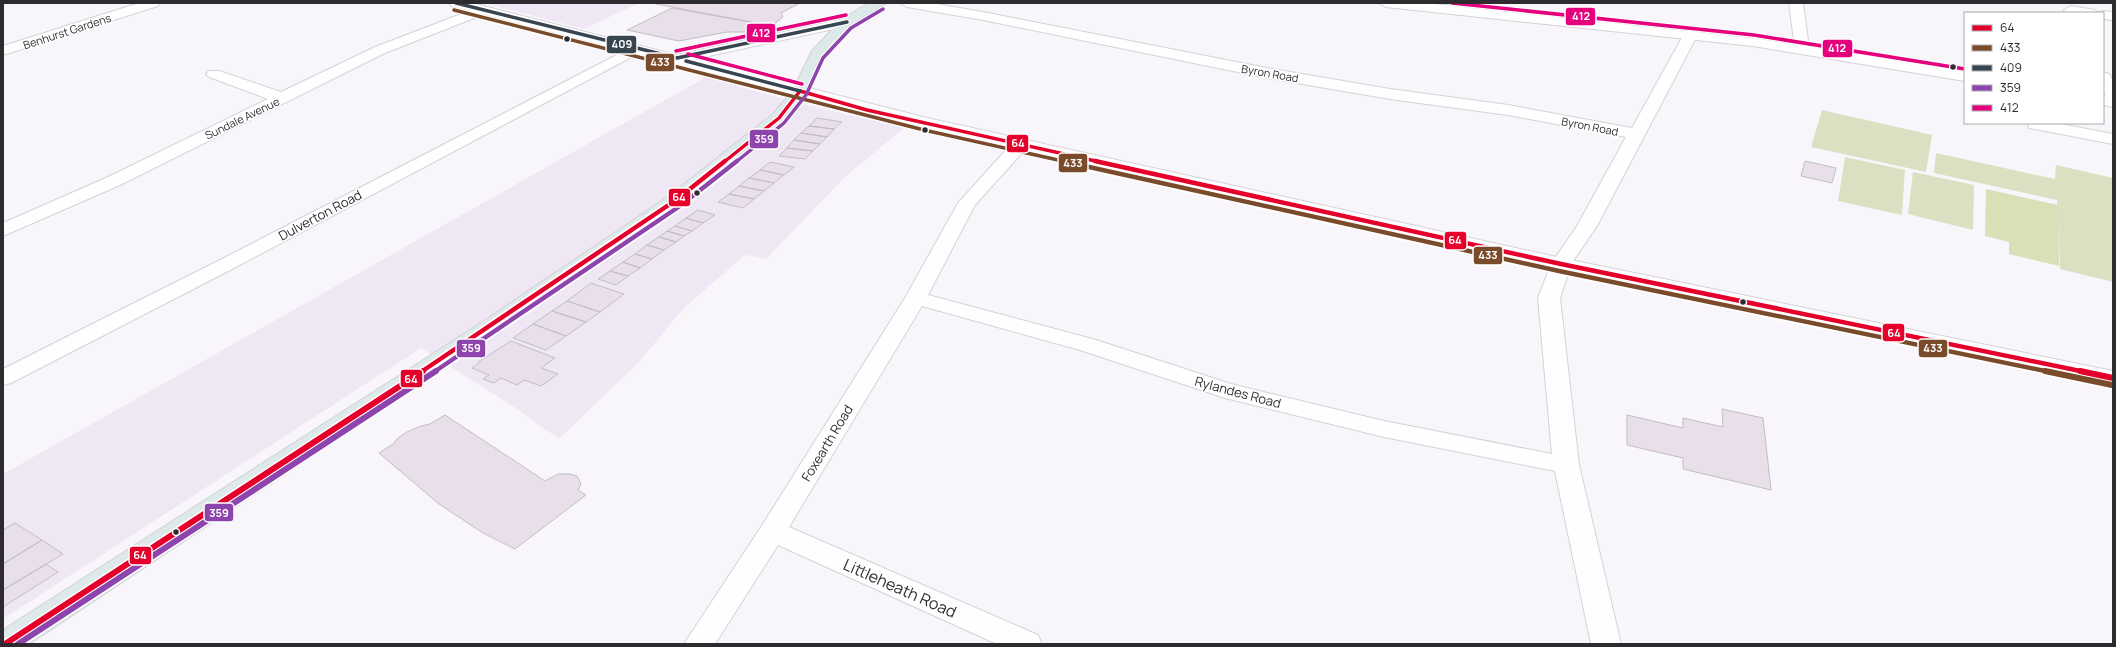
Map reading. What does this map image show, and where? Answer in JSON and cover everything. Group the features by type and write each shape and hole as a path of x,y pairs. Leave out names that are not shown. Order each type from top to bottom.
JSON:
{"main road":[{"path":"5,644 492,326 676,200 779,118 800,91 817,54 847,22 879,3"}],"street":[{"name":"Benhurst Gardens","path":"3,51 153,3"},
{"path":"456,3 677,58 867,110 1022,143 1561,264 2113,378"},
{"name":"Byron Road","path":"907,3 983,16 1267,73 1390,94 1508,110 1636,134"},
{"path":"1386,3 1692,34 1802,48 1964,76"},
{"path":"1796,3 1802,48"},
{"path":"2070,9 2085,12"},
{"name":"Sundale Avenue","path":"4,229 114,181 380,50 482,10"},
{"path":"677,58 847,22"},
{"path":"1606,644 1566,465 1549,298 1561,264 1587,226 1692,34"},
{"name":"Dulverton Road","path":"3,378 229,263 636,49"},
{"path":"214,74 282,98"},
{"path":"2104,79 2113,95"},
{"path":"2036,129 2113,139"},
{"name":"Foxearth Road","path":"699,644 773,531 916,298 967,203 1022,143"},
{"name":"Rylandes Road","path":"916,298 1088,345 1225,390 1384,429 1566,465"},
{"name":"Littleheath Road","path":"773,531 1027,644"}],"shaded area":[{"path":"484,3 639,3 584,29"},
{"path":"706,77 791,101 904,128 846,176 766,259 745,255 684,308 638,363 559,439 517,409 421,348 3,619 3,474"}],"green space":[{"path":"1822,110 1932,135 1926,172 1811,147"},
{"path":"1936,153 2055,179 2056,165 2113,178 2113,282 2060,269 2057,200 1934,173"},
{"path":"1845,157 1905,170 1902,215 1838,201"},
{"path":"1913,172 1974,185 1973,230 1908,214"},
{"path":"1986,189 2058,205 2059,266 2009,254 2009,242 1985,236"}],"building":[{"path":"651,3 800,3 781,13 783,17 772,26"},
{"path":"672,8 772,26 749,32 727,32 679,41 627,30"},
{"path":"817,118 842,122 834,129 809,126"},
{"path":"809,126 834,129 827,137 801,133"},
{"path":"801,133 827,137 820,144 794,140"},
{"path":"794,140 820,144 813,151 787,148"},
{"path":"787,148 813,151 805,159 779,156"},
{"path":"1805,161 1836,168 1832,183 1801,176"},
{"path":"770,162 794,167 784,175 760,170"},
{"path":"760,170 784,175 774,183 749,178"},
{"path":"749,178 774,183 764,191 739,186"},
{"path":"739,186 764,191 754,199 729,194"},
{"path":"729,194 754,199 743,208 718,202"},
{"path":"698,210 715,215 703,223 686,218"},
{"path":"686,218 703,223 692,231 675,226"},
{"path":"675,226 692,231 684,236 667,231"},
{"path":"667,231 684,236 676,242 659,237"},
{"path":"659,237 676,242 664,250 647,245"},
{"path":"647,245 664,250 652,259 635,254"},
{"path":"635,254 652,259 640,268 623,262"},
{"path":"623,262 640,268 628,276 610,271"},
{"path":"610,271 628,276 616,285 598,279"},
{"path":"591,283 624,294 600,312 567,301"},
{"path":"567,301 600,312 586,322 552,311"},
{"path":"552,311 586,322 566,336 533,324"},
{"path":"533,324 566,336 546,350 513,338"},
{"path":"511,341 555,358 541,368 558,374 541,386 524,380 517,385 501,378 494,383 483,379 489,375 472,368 479,363 478,362"},
{"path":"1722,409 1763,418 1771,490 1683,469 1683,458 1627,445 1627,415 1683,428 1683,418 1723,427"},
{"path":"445,415 545,481 558,474 570,474 577,476 581,484 578,490 586,495 515,549 483,533 439,504 379,453 407,432 430,424"},
{"path":"15,523 42,540 3,564 3,530"},
{"path":"42,540 63,554 3,590 3,564"},
{"path":"46,564 58,572 3,607 3,590"}],"transit line":[{"name":"409","path":"456,3 677,58 847,22"},
{"name":"412","path":"1452,3 1754,35 1964,69"},
{"name":"359","path":"18,644 496,332 680,206 784,123 806,95 823,58 851,28 883,9"},
{"name":"433","path":"454,10 924,130 1559,271 2112,385"},
{"name":"412","path":"676,51 846,15"},
{"name":"412","path":"688,54 802,84"},
{"name":"409","path":"686,61 800,91"},
{"name":"64","path":"800,91 867,110 1561,264 2113,378"},
{"name":"64","path":"5,644 492,326 676,200 779,118 800,91"}]}
